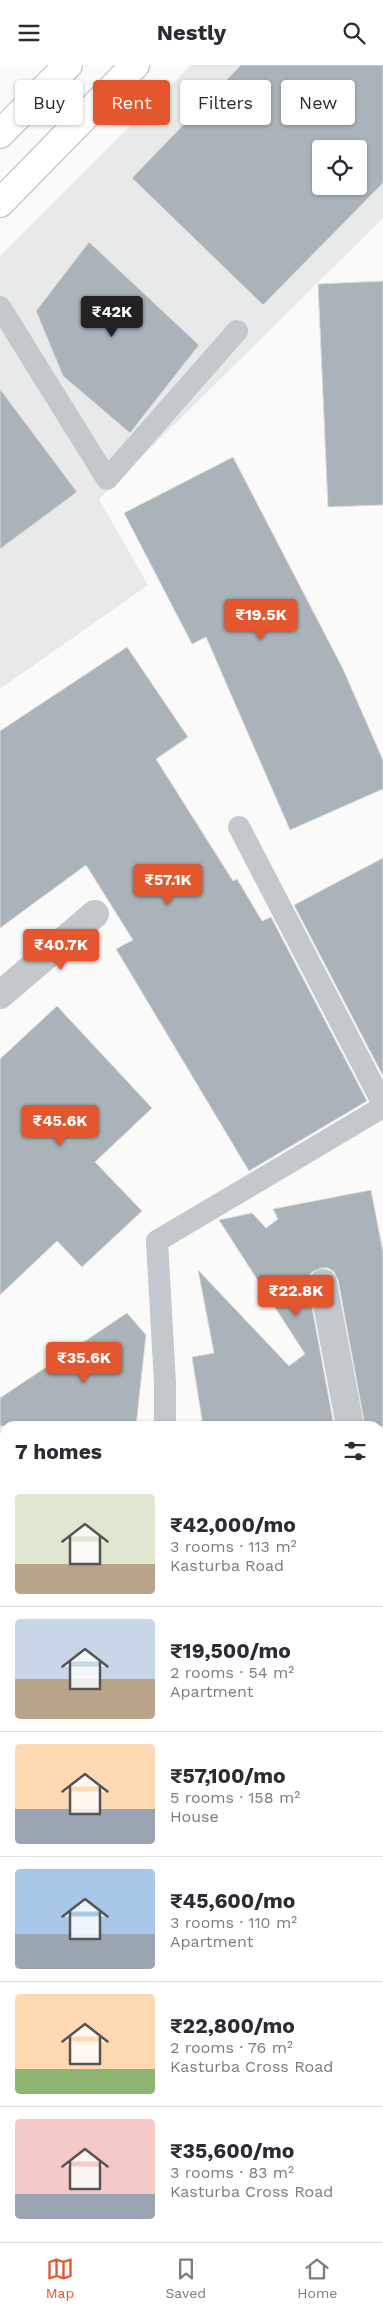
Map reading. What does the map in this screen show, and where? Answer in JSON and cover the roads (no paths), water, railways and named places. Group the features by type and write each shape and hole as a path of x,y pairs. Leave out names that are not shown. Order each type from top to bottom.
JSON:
{"main road":[{"path":"0,134 68,65"},
{"path":"0,203 135,65"}],"street":[{"path":"0,995 95,914"},
{"path":"323,1283 349,1421"}],"lane":[{"path":"0,307 107,479 237,331"},
{"path":"165,1421 165,1383 156,1241 383,1106 239,827"}]}
